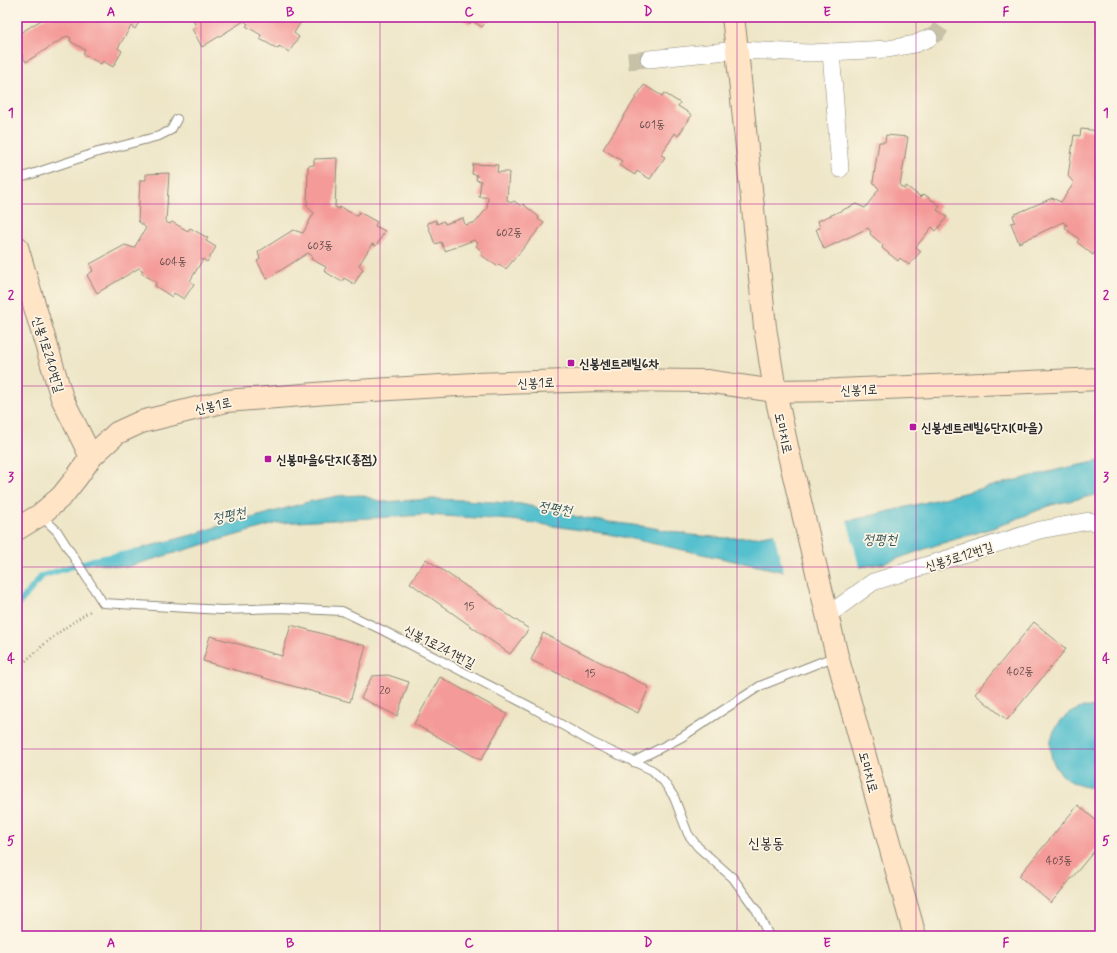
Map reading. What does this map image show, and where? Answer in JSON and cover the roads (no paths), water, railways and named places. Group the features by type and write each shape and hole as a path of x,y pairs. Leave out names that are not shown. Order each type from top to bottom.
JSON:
{"street":[{"name":"도마치로","path":"733,17 765,327 775,391 837,656 915,936"},
{"path":"649,59 737,50 810,53 888,49 915,44 929,38"},
{"path":"831,52 840,169"},
{"name":"신봉1로240번길","path":"17,247 62,398 91,457"},
{"name":"신봉1로","path":"17,529 40,514 62,496 91,457 117,433 141,422 226,401 474,384 601,380 706,382 775,391 837,390 1100,379"},
{"name":"신봉3로12번길","path":"826,611 873,582 1040,530 1089,521 1100,523"}],"lane":[{"path":"17,179 98,152 159,136 171,130 177,120"},
{"name":"신봉1로241번길","path":"40,514 57,531 103,603 222,610 280,608 342,611 533,708 593,743 652,770 664,782 674,797 688,834 698,847 733,878 757,911 769,936"},
{"path":"634,762 682,737 760,686 837,656"}],"water":[{"name":"정평천","path":"1100,461 1100,494 1051,505 996,527 936,545 885,563 804,576 609,534 512,520 426,515 278,523 126,567 85,562 122,557 146,547 308,502 337,496 361,495 382,502 433,499 521,504 587,519 648,527 691,535 725,538 756,537 862,518 1065,468"},
{"path":"1083,707 1100,708 1100,787 1086,787 1074,783 1064,777 1056,768 1052,757 1050,746 1053,734 1060,722 1073,711"}],"waterway":[{"name":"정평천","path":"17,606 42,576 93,560 138,552"}],"tunnel":[{"path":"929,38 937,33 941,27"},
{"path":"628,61 649,59"}],"place":[{"name":"신봉센트레빌6차","path":"571,363"},
{"name":"신봉센트레빌6단지(마을)","path":"913,427"},
{"name":"신봉마을6단지(종점)","path":"268,459"}],"district":[{"name":"신봉동","path":"766,843"}]}
